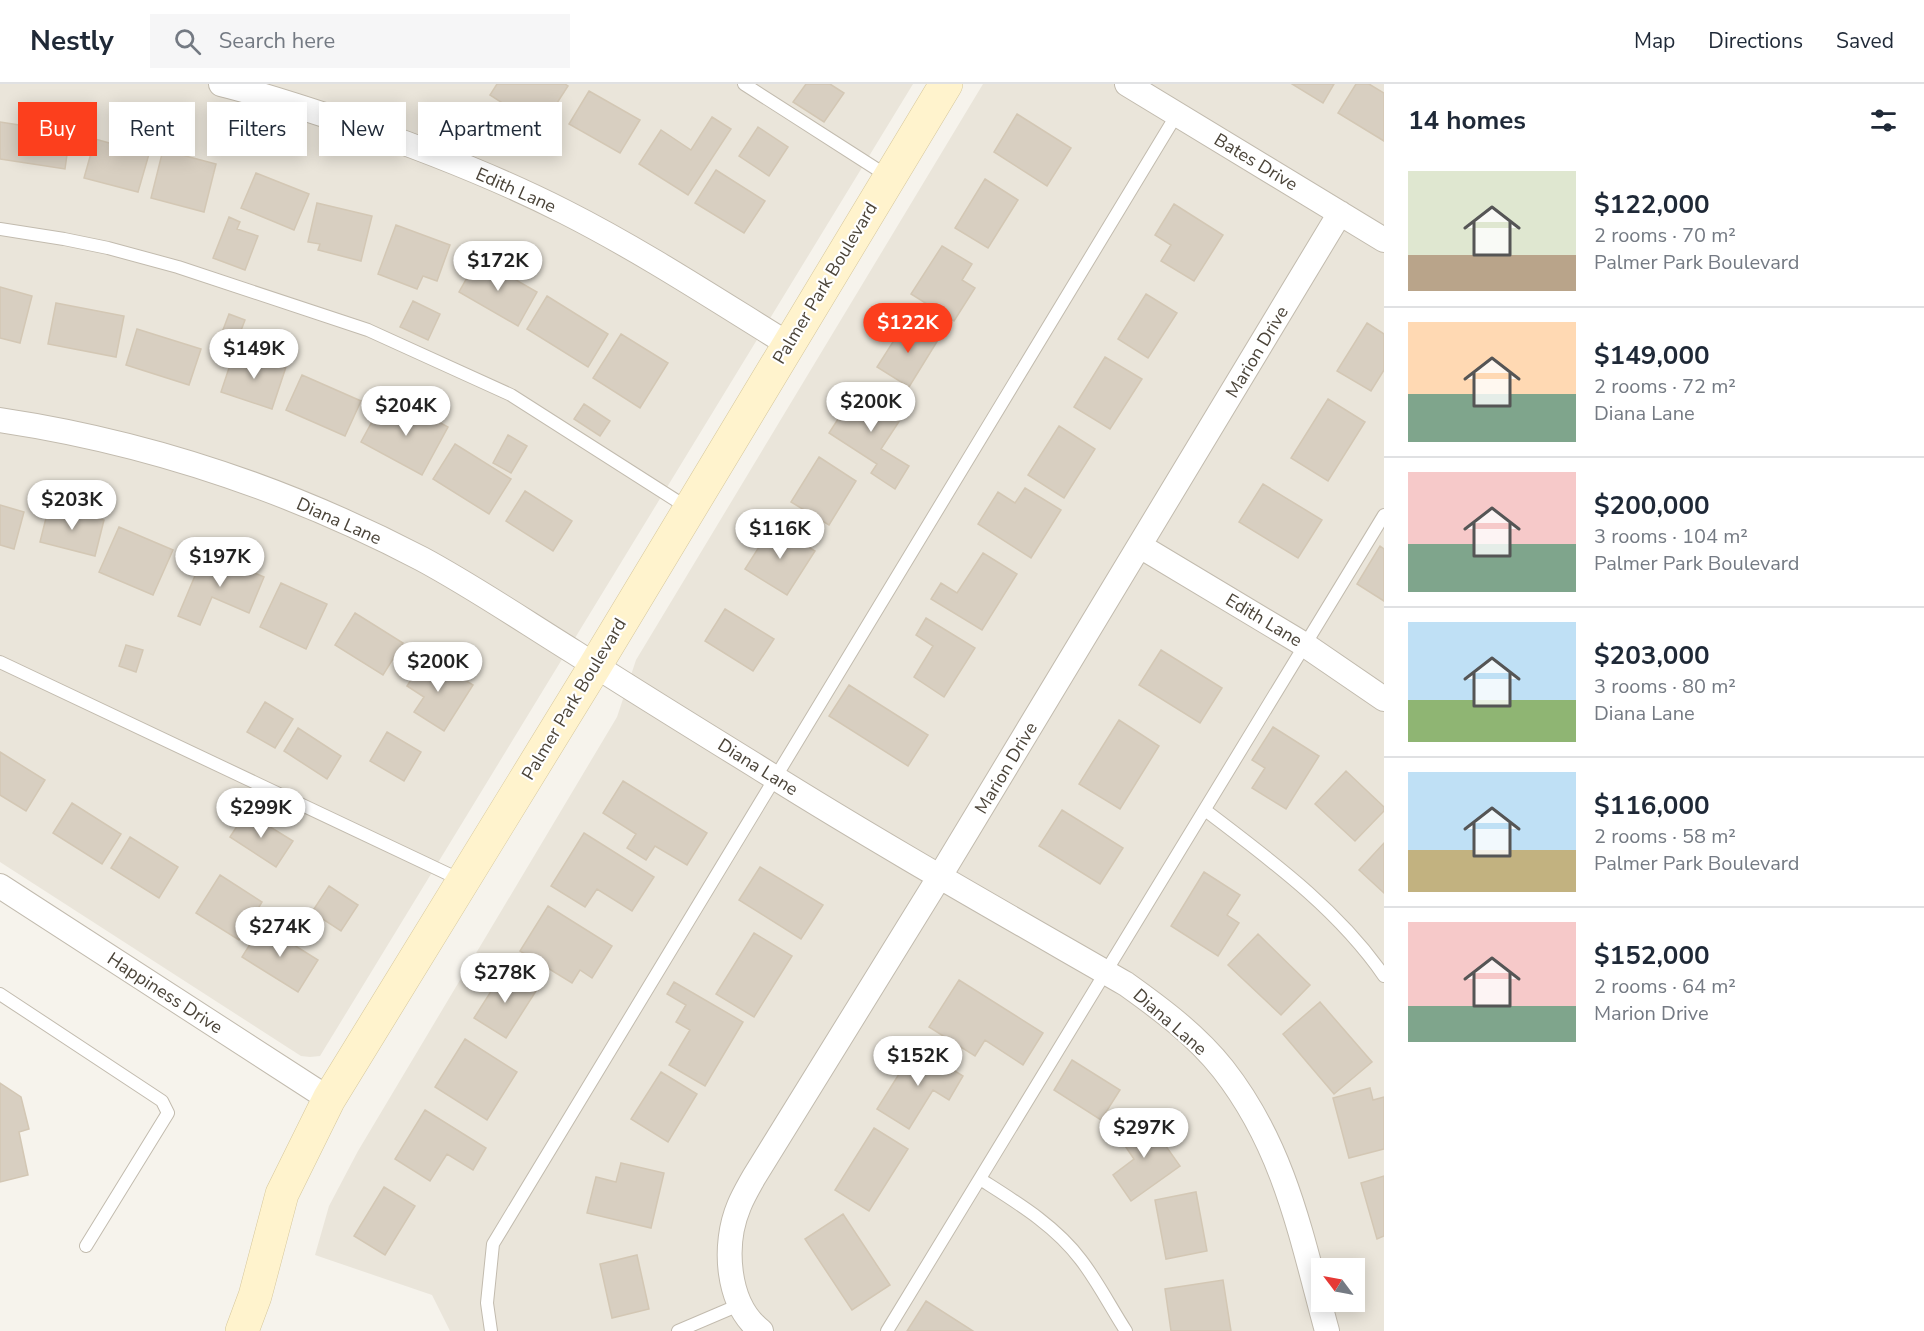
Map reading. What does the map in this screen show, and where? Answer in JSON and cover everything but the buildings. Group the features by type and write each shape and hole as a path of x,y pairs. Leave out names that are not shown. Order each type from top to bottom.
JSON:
{"main road":[{"name":"Palmer Park Boulevard","path":"242,1331 255,1296 282,1194 329,1099 595,666 946,84"}],"street":[{"name":"Edith Lane","path":"221,84 377,133 512,186 626,246 788,344"},
{"name":"Bates Drive","path":"1127,84 1384,240"},
{"name":"Marion Drive","path":"761,1331 755,1327 739,1305 731,1270 730,1240 738,1207 754,1177 940,876 1340,213"},
{"name":"Diana Lane","path":"0,420 58,429 176,458 306,505 367,532 487,597 775,778 1107,973 1163,1010 1221,1067 1242,1096 1280,1166 1327,1331"},
{"name":"Edith Lane","path":"1140,546 1305,645 1384,699"},
{"name":"Happiness Drive","path":"0,886 329,1099"}],"lane":[{"path":"744,84 889,177"},
{"path":"491,1331 487,1303 493,1244 1177,114"},
{"path":"0,229 86,243 178,267 368,330 511,395 689,508"},
{"path":"887,1331 1384,515"},
{"path":"0,663 463,881"},
{"path":"1205,810 1308,890 1375,962 1384,976"},
{"path":"0,994 162,1101 168,1113 86,1246"},
{"path":"980,1179 1029,1210 1060,1237 1081,1259 1126,1331"},
{"path":"678,1331 739,1305"}],"shaded area":[{"path":"0,84 913,84 320,1056 301,1056 0,862"},
{"path":"983,84 1384,84 1384,1331 450,1331 432,1295 315,1255 329,1206 358,1151 617,717 636,660"}]}
